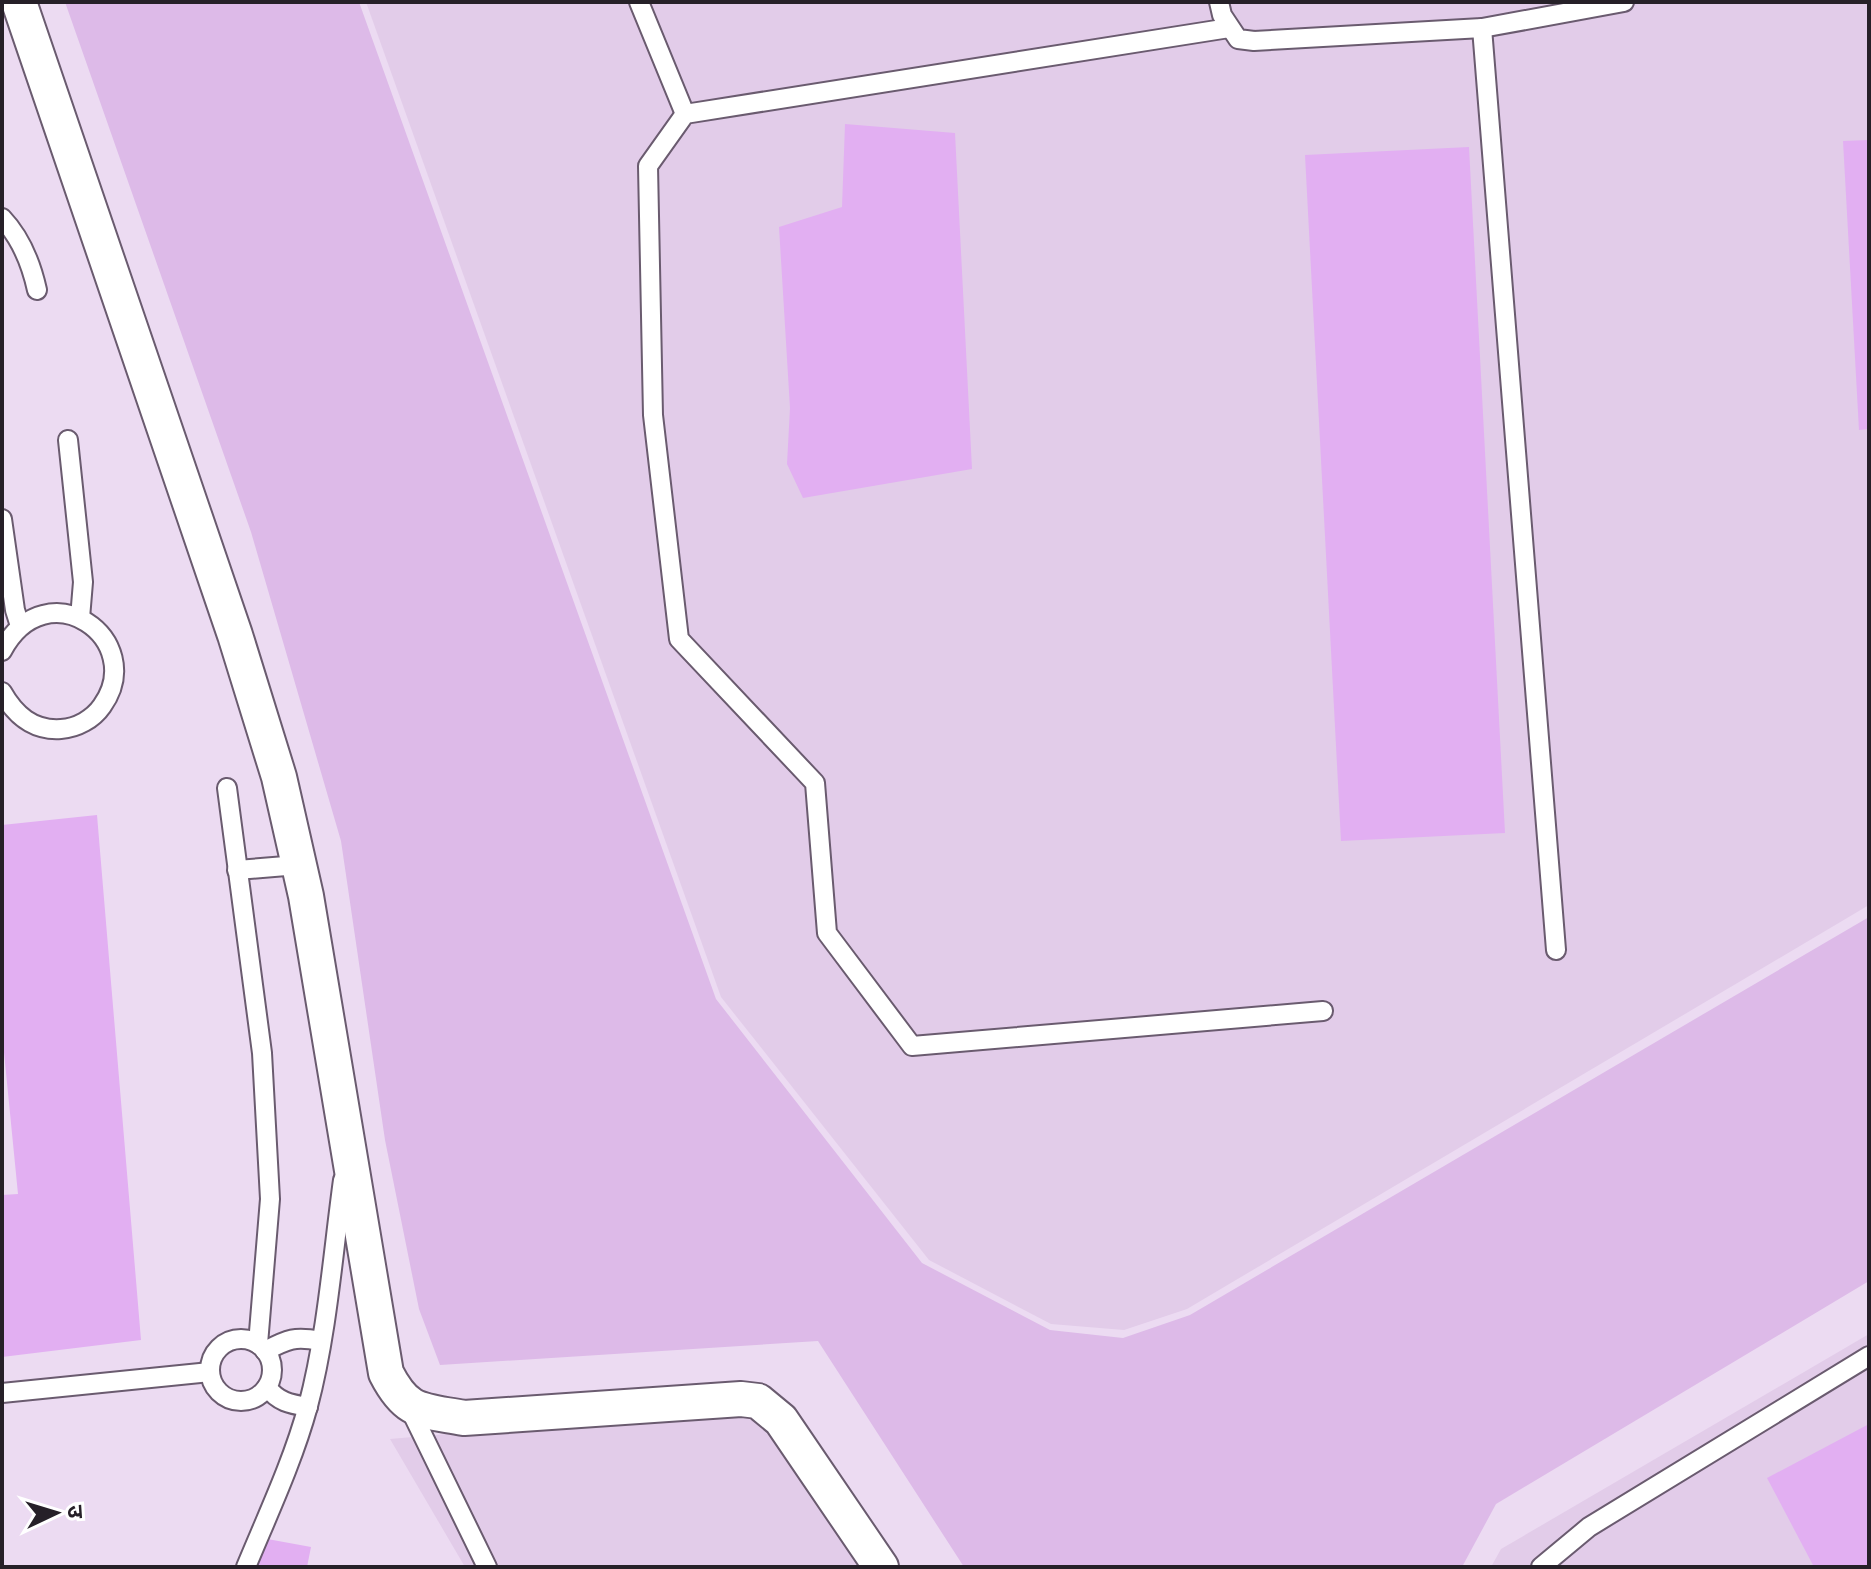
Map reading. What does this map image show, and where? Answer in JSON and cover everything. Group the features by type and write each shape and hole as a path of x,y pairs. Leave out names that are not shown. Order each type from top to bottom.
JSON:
{"street":[{"path":"19,2 235,635 279,777 298,865 386,1373 394,1389 408,1405 464,1418 741,1399 758,1401 781,1420 881,1567"}],"lane":[{"path":"639,2 685,114"},
{"path":"1219,2 1229,28 1238,39 1254,41 1482,28 1624,2"},
{"path":"1229,28 685,114 648,166 653,415 679,639 815,783 827,933 912,1046 1323,1011"},
{"path":"1482,28 1556,950"},
{"path":"2,218 21,244 33,269 37,290"},
{"path":"68,440 83,582 80,618"},
{"path":"2,519 13,622 2,651"},
{"path":"2,692 11,708 25,721 43,728 63,729 82,724 98,713 108,698 114,680 114,661 107,643 96,628 80,618 62,613 43,614 13,622"},
{"path":"227,788 262,1053 270,1199 261,1347 272,1369 267,1387 252,1400 233,1400 216,1390 210,1372 214,1353 229,1341 239,1339 261,1347 298,1338 320,1341"},
{"path":"237,870 298,865"},
{"path":"246,1567 290,1462 308,1407 347,1150"},
{"path":"1541,1567 1589,1527 1869,1356"},
{"path":"2,1393 210,1372"},
{"path":"267,1387 282,1402 308,1407"},
{"path":"408,1405 487,1567"}],"shaded area":[{"path":"65,2 359,2 716,999 922,1263 1050,1330 1123,1338 1190,1315 1869,917 1869,1281 1496,1504 1462,1567 964,1567 818,1341 440,1365 419,1309 385,1140 341,841 251,532"},
{"path":"366,2 1869,2 1869,905 1187,1309 1124,1330 1051,1324 929,1260 721,997"},
{"path":"1869,1334 1869,1567 1491,1567 1501,1549"},
{"path":"744,1408 816,1471 872,1567 465,1567 390,1439"}],"building":[{"path":"845,124 955,133 972,469 803,498 787,464 790,408 779,227 842,207"},
{"path":"1869,140 1869,429 1859,430 1843,141"},
{"path":"1469,147 1505,833 1341,841 1305,155"},
{"path":"97,815 141,1340 2,1357 2,1195 18,1194 2,1032 2,825"},
{"path":"1869,1424 1869,1567 1814,1567 1767,1478"},
{"path":"262,1538 311,1547 307,1567 256,1567"}]}
